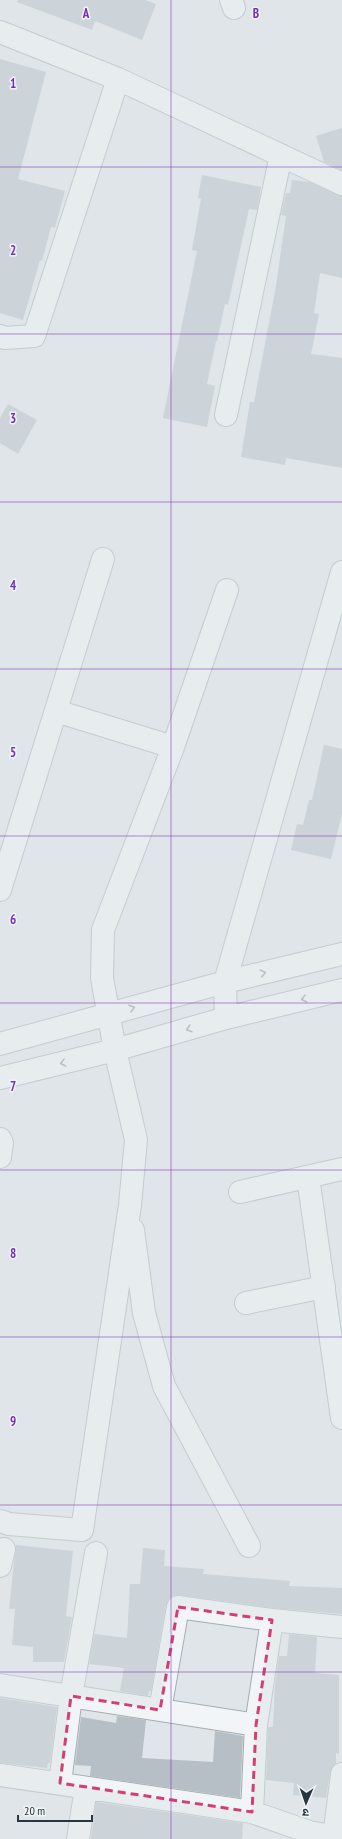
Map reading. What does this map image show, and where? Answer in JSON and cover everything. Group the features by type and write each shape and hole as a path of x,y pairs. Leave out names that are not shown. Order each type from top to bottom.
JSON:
{"street":[{"path":"0,32 118,79 342,184"},
{"path":"0,336 5,338 34,336 118,79"},
{"path":"226,415 281,155"},
{"path":"0,890 103,559"},
{"path":"226,1018 225,982 342,572"},
{"path":"0,1521 9,1524 82,1530 130,1205 136,1140 115,1050 102,978 103,930 173,747 227,590"},
{"path":"56,711 173,747"},
{"path":"0,1044 225,982 342,954"},
{"path":"0,1078 115,1050 226,1018 342,990"},
{"path":"0,1139 2,1143 0,1157"},
{"path":"240,1192 342,1169"},
{"path":"308,1177 342,1418"},
{"path":"130,1205 144,1314 164,1386 249,1546"},
{"path":"246,1303 324,1287"},
{"path":"60,1783 71,1696 96,1553"},
{"path":"160,1710 178,1607 272,1620 342,1626"},
{"path":"252,1812 256,1725 272,1620"},
{"path":"0,1685 256,1725"},
{"path":"1,1780 60,1783 252,1812 309,1836 338,1838 342,1774"},
{"path":"78,1839 86,1788"}],"highlighted area":[{"path":"178,1607 272,1620 256,1725 252,1812 60,1783 71,1696 160,1710"}],"building":[{"path":"18,0 145,0 156,4 142,40 95,21 92,30 17,2"},
{"path":"0,59 46,72 18,179 65,191 55,228 51,227 42,261 40,260 23,320 0,313"},
{"path":"342,128 342,170 324,162 316,136"},
{"path":"202,175 261,187 257,210 249,209 228,305 225,304 216,341 207,384 215,386 207,427 163,418 197,251 192,250 201,199 198,198"},
{"path":"292,180 309,182 342,196 342,278 320,273 314,313 319,314 311,354 342,358 342,468 286,458 285,465 241,457 250,402 254,402 276,286 286,216 281,215 286,193 290,193"},
{"path":"8,404 37,420 18,454 0,443 0,418"},
{"path":"324,745 342,749 342,814 331,859 291,850 297,824 303,825 309,800 312,800"},
{"path":"16,1545 73,1551 66,1616 72,1617 64,1662 33,1662 33,1647 12,1645 15,1609 9,1609"},
{"path":"143,1548 165,1550 164,1566 204,1569 203,1574 290,1581 289,1586 342,1588 342,1614 273,1608 174,1595 169,1599 166,1605 151,1691 149,1691 148,1696 120,1691 124,1668 89,1664 94,1634 127,1638 130,1584 140,1584"},
{"path":"289,1634 317,1637 315,1673 339,1675 339,1754 336,1753 336,1764 330,1772 326,1798 293,1795 294,1783 266,1780 268,1727 273,1727 275,1685 279,1656 287,1656"},
{"path":"0,1698 57,1707 50,1763 48,1763 47,1768 0,1763"},
{"path":"117,1716 146,1720 142,1758 213,1762 215,1731 243,1736 240,1798 90,1776 91,1766 75,1765 81,1717 116,1723"},
{"path":"96,1802 243,1823 242,1839 91,1839"}]}
